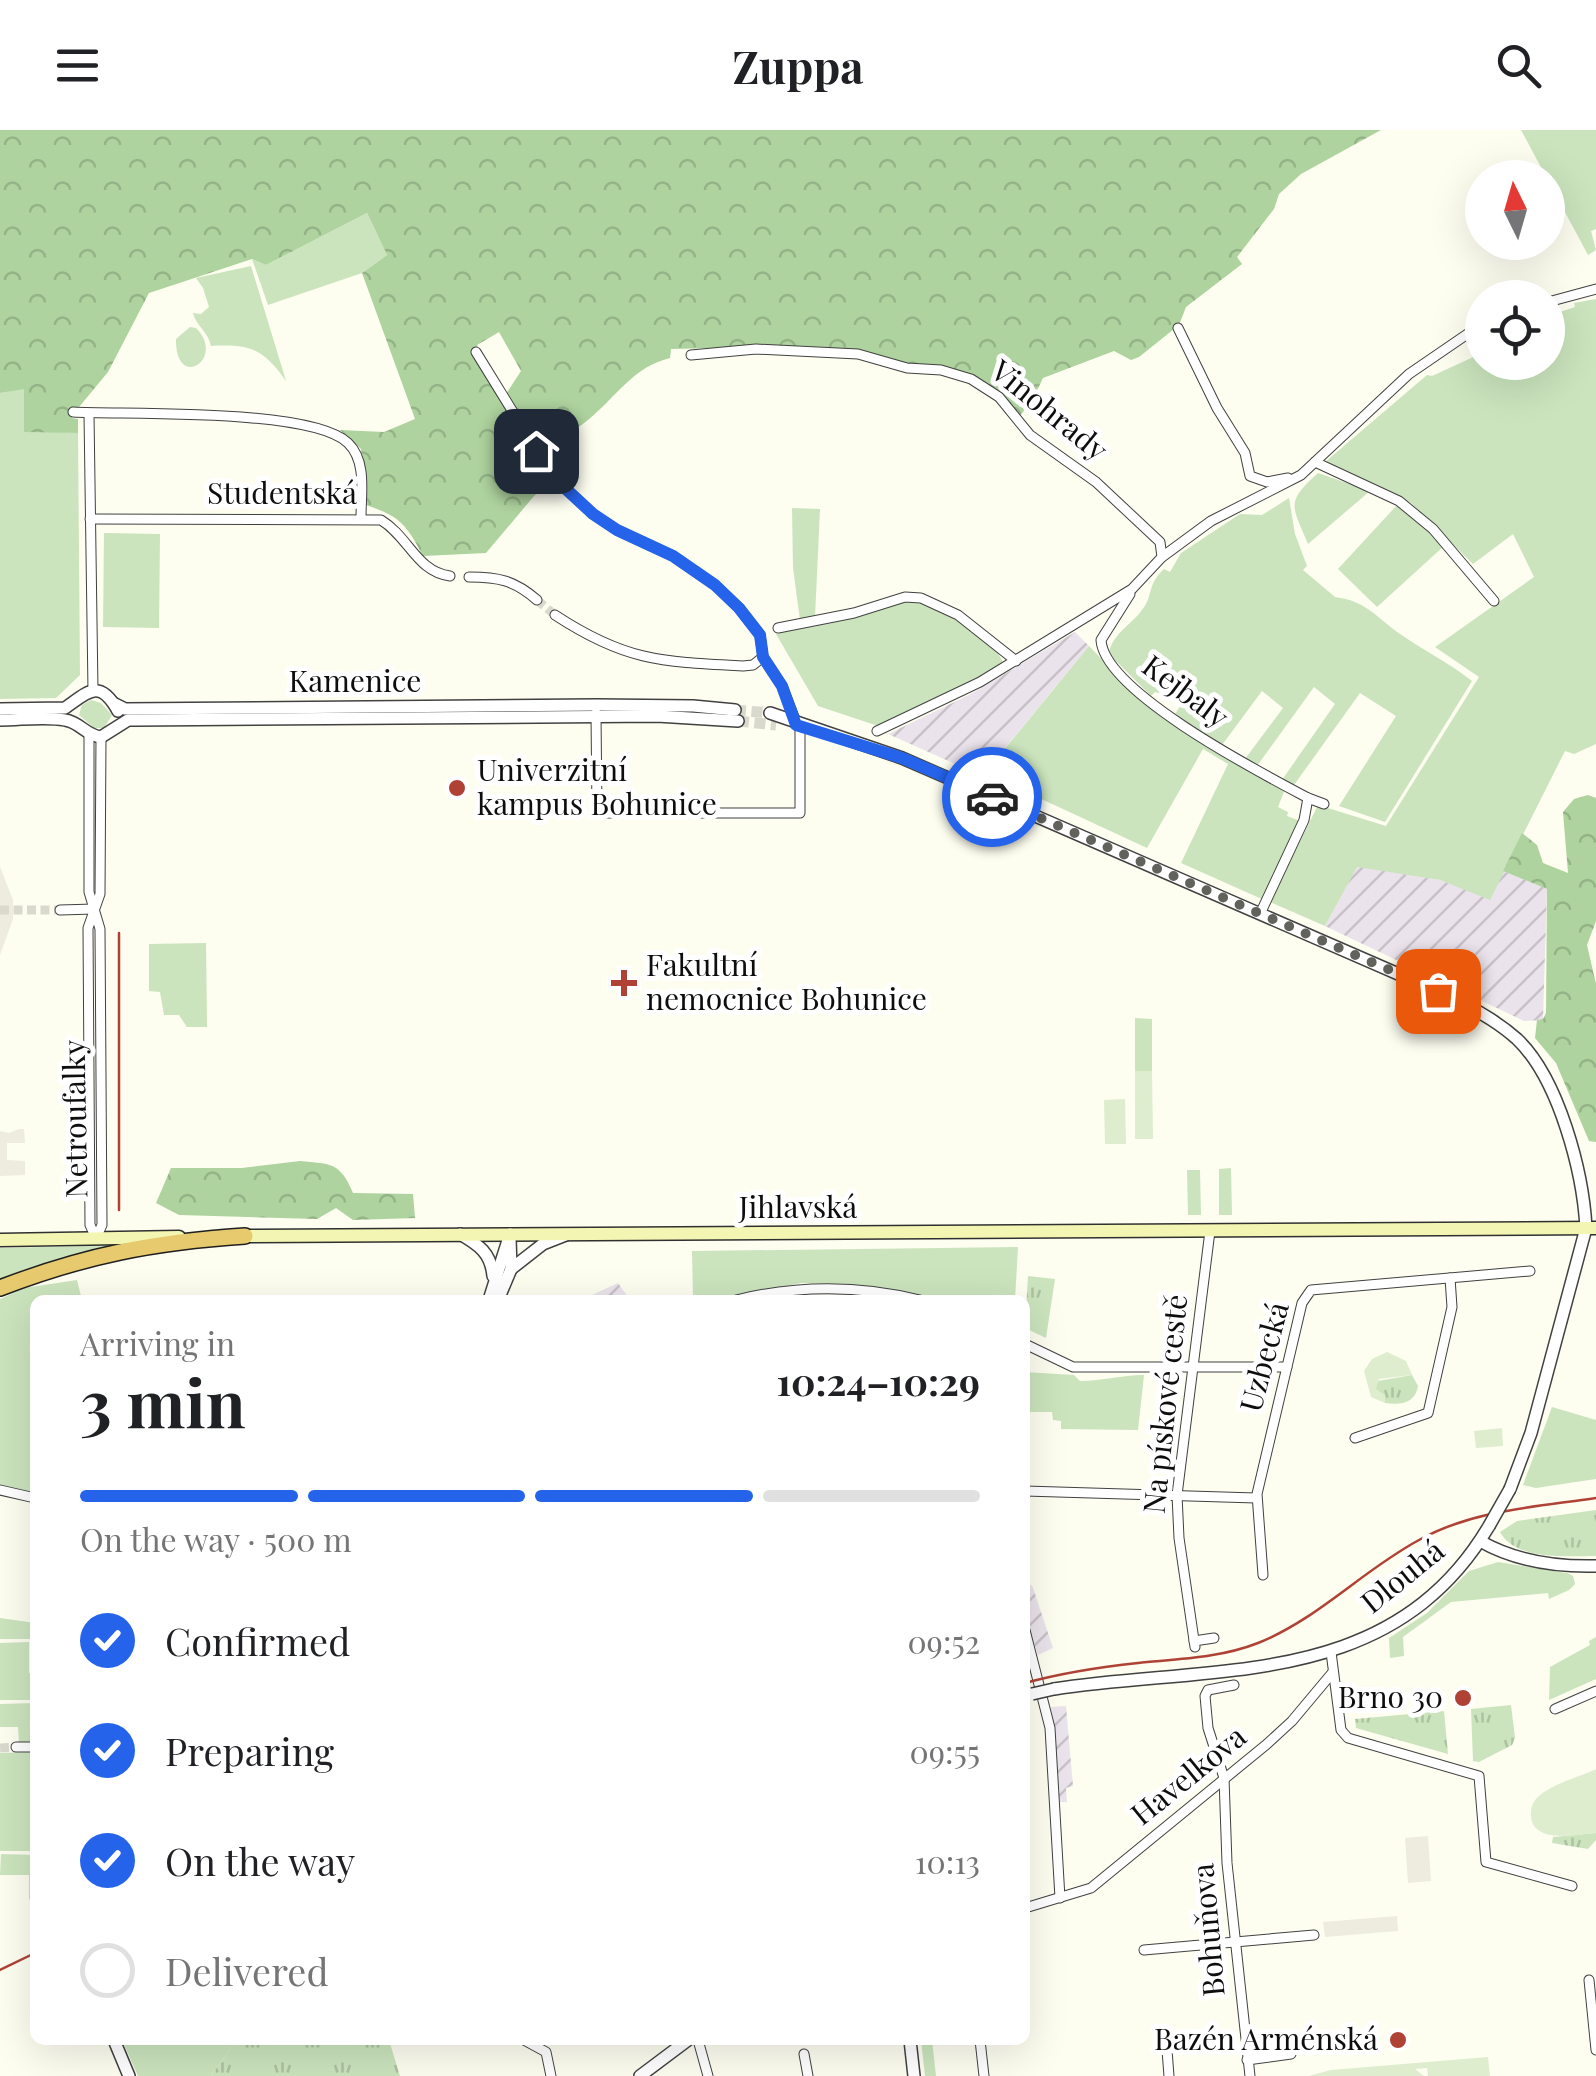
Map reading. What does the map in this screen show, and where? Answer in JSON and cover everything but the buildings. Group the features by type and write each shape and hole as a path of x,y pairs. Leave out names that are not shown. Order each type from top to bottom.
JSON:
{"highway":[{"path":"0,1288 130,1248 245,1236"}],"main road":[{"name":"Jihlavská","path":"0,1240 1591,1228"}],"street":[{"path":"1565,297 1596,289"},
{"path":"1178,328 1244,453 1250,476 1267,482 1301,476"},
{"path":"877,731 944,702 1132,590 1162,557 1210,521 1301,476 1408,374 1465,335"},
{"name":"Vinohrady","path":"691,354 756,349 858,354 906,368 941,370 971,379 998,397 1030,435 1096,482 1160,542 1162,557"},
{"path":"476,352 553,477 593,514 617,530 673,556 715,585 760,635 763,657 782,686 798,726 800,813 597,814 596,711"},
{"path":"73,412 204,414 325,430 350,445 359,461 361,518"},
{"path":"0,710 64,708 83,693 94,691 89,414"},
{"path":"1315,462 1399,501 1417,514 1468,567 1494,601"},
{"name":"Studentská","path":"90,519 381,520 398,530 428,568 450,576"},
{"path":"469,577 514,582 537,600"},
{"name":"Kejbaly","path":"1132,590 1101,640 1106,658 1150,702 1189,730 1324,804"},
{"path":"778,628 854,613 905,597 922,598 958,615 1016,661"},
{"path":"555,615 608,647 640,657 670,663 742,666 753,665 763,657"},
{"name":"Kamenice","path":"94,691 104,693 125,709 737,715"},
{"path":"72,703 76,724"},
{"path":"115,704 120,725"},
{"name":"Kamenice","path":"95,736 112,733 120,725 136,720 596,711"},
{"path":"773,719 902,758 1458,1000 1494,1020 1520,1042 1543,1073 1560,1111 1591,1228"},
{"path":"0,720 65,720 95,736"},
{"name":"Netroufalky","path":"95,736 89,892 94,909 88,928 90,1225 96,1238"},
{"path":"1260,914 1304,820 1308,798"},
{"path":"60,910 94,909"},
{"name":"Dlouhá","path":"1030,1695 1130,1678 1288,1664 1366,1638 1439,1588 1480,1541 1510,1488 1531,1434 1591,1228"},
{"name":"Na pískové cestě","path":"1210,1231 1177,1494 1194,1644 1214,1638"},
{"path":"460,1234 480,1246 489,1257 493,1285"},
{"path":"500,1295 511,1269 510,1234"},
{"path":"490,1295 510,1234"},
{"path":"511,1269 543,1244 566,1234"},
{"name":"Uzbecká","path":"1263,1575 1256,1498 1302,1303 1311,1290 1530,1272"},
{"path":"1354,1438 1428,1413 1452,1307 1450,1278"},
{"path":"761,1295 819,1288 892,1295"},
{"path":"1030,1346 1074,1368 1287,1367"},
{"path":"0,1490 30,1497"},
{"path":"1030,1491 1256,1498"},
{"path":"1480,1541 1496,1551 1521,1558 1561,1566 1596,1566"},
{"path":"1030,1650 1050,1728 1060,1898"},
{"path":"1331,1652 1341,1730 1348,1738 1479,1776 1486,1862 1572,1886"},
{"name":"Havelkova","path":"1030,1907 1091,1888 1292,1721 1333,1672"},
{"name":"Bohuňova","path":"1234,1685 1205,1694 1208,1728 1224,1778 1227,1864 1250,2076"},
{"path":"1555,1709 1596,1691"},
{"path":"16,1748 30,1747"},
{"path":"1144,1950 1314,1936"},
{"path":"1590,1980 1596,2050"},
{"path":"116,2045 129,2076"},
{"path":"533,2045 546,2052 552,2076"},
{"path":"640,2076 681,2045"},
{"path":"699,2045 708,2076"},
{"path":"910,2045 912,2076"},
{"path":"981,2045 984,2076"},
{"path":"1167,2050 1170,2076"},
{"path":"804,2054 808,2076"},
{"path":"1247,2060 1292,2054"}],"shaded area":[{"path":"1075,632 1089,646 982,776 888,734 969,695"},
{"path":"1357,866 1440,880 1490,899 1503,871 1547,889 1543,1020 1524,1021 1325,926"},
{"path":"0,867 13,900 13,919 0,955"},
{"path":"24,1129 25,1143 7,1143 7,1160 25,1161 25,1175 0,1176 0,1131"},
{"path":"618,1283 626,1295 592,1295"},
{"path":"1030,1586 1053,1648 1038,1655 1030,1630"},
{"path":"1066,1706 1073,1786 1066,1788 1067,1802 1056,1802 1051,1707"},
{"path":"1428,1836 1431,1881 1408,1883 1405,1838"},
{"path":"1397,1916 1398,1931 1325,1937 1323,1922"}],"green space":[{"path":"0,130 1381,130 1301,174 1279,194 1274,209 1237,257 1242,264 1186,307 1179,325 1139,357 1131,360 1114,351 1043,378 1020,416 990,388 877,355 757,347 671,349 670,358 635,375 582,425 533,452 554,480 534,496 486,553 423,556 401,523 366,505 361,449 340,430 384,432 415,419 362,273 387,255 367,213 266,265 252,259 149,293 108,372 79,407 72,408 72,418 78,419 78,433 24,432 24,389 0,393","holes":["499,332 521,371 506,394 477,345"]},
{"path":"1521,130 1596,130 1596,229 1591,231 1596,250 1588,255 1565,212 1565,160 1537,160"},
{"path":"367,213 387,255 362,273 268,305 252,259 266,265"},
{"path":"251,266 286,381 255,351 211,346 193,313 201,314 209,307 196,278"},
{"path":"1596,299 1596,744 1574,754 1565,751 1490,900 1440,880 1357,867 1325,926 1270,902 1318,805 1386,826 1479,677 1435,647 1534,577 1513,534 1473,564 1411,503 1325,462 1427,375 1465,361 1465,380 1565,380 1565,310 1575,307 1574,303"},
{"path":"190,327 196,328 206,350 203,359 190,367 178,355 176,339"},
{"path":"24,388 67,433 78,433 80,675 56,698 0,699 0,393"},
{"path":"1318,473 1370,491 1308,544 1295,505 1300,491"},
{"path":"1289,498 1295,534 1307,566 1303,570 1335,597 1363,606 1472,681 1385,822 1339,806 1396,716 1360,693 1294,785 1282,780 1335,704 1314,687 1257,766 1245,759 1283,708 1262,691 1222,745 1175,714 1181,705 1170,696 1155,692 1151,696 1109,654 1117,636 1146,605 1158,575 1164,569 1170,572 1181,553 1240,514 1262,515"},
{"path":"1398,504 1444,546 1377,607 1338,569"},
{"path":"792,508 820,509 815,617 800,620 793,568"},
{"path":"104,533 160,534 159,628 103,627"},
{"path":"906,599 941,608 961,620 987,641 1004,665 878,726 818,706 776,634"},
{"path":"1089,646 1140,698 1285,789 1278,807 1300,821 1264,900 1181,863 1228,764 1203,749 1147,848 985,773"},
{"path":"91,700 101,703 112,715 104,728 94,728 79,715 82,705"},
{"path":"1588,795 1596,798 1596,921 1587,945 1596,984 1596,1142 1589,1141 1556,1063 1535,1038 1537,1020 1546,1013 1547,889 1503,871 1522,833 1537,845 1543,863 1568,873 1563,812 1574,799"},
{"path":"206,943 207,1027 187,1027 179,1015 164,1015 160,992 149,991 149,944"},
{"path":"1135,1018 1152,1019 1152,1071 1135,1071"},
{"path":"1135,1071 1152,1071 1153,1139 1135,1139"},
{"path":"1125,1099 1126,1144 1105,1144 1104,1100"},
{"path":"300,1161 333,1166 344,1175 353,1193 413,1194 415,1218 353,1220 336,1208 317,1219 179,1215 156,1203 171,1168 242,1168"},
{"path":"1231,1168 1232,1215 1219,1215 1219,1169"},
{"path":"1187,1170 1200,1170 1201,1215 1188,1215"},
{"path":"124,1245 0,1285 0,1248"},
{"path":"1018,1247 1015,1295 908,1295 848,1284 801,1283 741,1295 693,1295 692,1251"},
{"path":"1028,1276 1055,1279 1046,1338 1030,1330 1030,1295 1027,1295"},
{"path":"77,1280 81,1295 30,1295 30,1493 0,1486 0,1299 24,1288"},
{"path":"1387,1352 1406,1361 1412,1375 1379,1379 1376,1389 1385,1395 1385,1403 1371,1397 1364,1371 1372,1359"},
{"path":"1030,1372 1074,1375 1080,1381 1144,1375 1138,1430 1061,1429 1061,1421 1053,1420 1052,1412 1030,1412"},
{"path":"1412,1375 1418,1386 1414,1397 1406,1402 1385,1403 1385,1395 1375,1387 1378,1381"},
{"path":"1552,1407 1596,1420 1596,1479 1536,1488 1523,1485"},
{"path":"1502,1428 1503,1446 1476,1448 1474,1431"},
{"path":"1596,1510 1596,1556 1530,1552 1518,1548 1500,1532 1517,1521"},
{"path":"1498,1562 1567,1573 1573,1576 1575,1584 1549,1599 1548,1593 1451,1602 1403,1637 1404,1656 1390,1658 1389,1638 1427,1613 1469,1571"},
{"path":"0,1618 30,1622 30,1639 0,1639"},
{"path":"1596,1637 1596,1679 1549,1700 1550,1667 1590,1645 1589,1641"},
{"path":"29,1642 30,1700 0,1700 0,1643"},
{"path":"30,1703 30,1743 19,1743 18,1727 0,1727 0,1704"},
{"path":"1511,1705 1515,1738 1512,1745 1479,1762 1473,1761 1471,1709"},
{"path":"1444,1711 1448,1754 1356,1728 1355,1719"},
{"path":"30,1752 30,1851 0,1851 0,1753"},
{"path":"1596,1769 1596,1833 1565,1836 1537,1829 1531,1811 1537,1798 1556,1785"},
{"path":"1596,1833 1596,1840 1588,1849 1552,1843 1553,1837"},
{"path":"1,1854 30,1855 30,1900 29,1875 0,1875"},
{"path":"124,2045 233,2045 211,2076 138,2076"},
{"path":"233,2045 391,2045 400,2076 211,2076"},
{"path":"922,2045 933,2045 936,2076 925,2076"},
{"path":"1488,2057 1490,2076 1428,2076 1427,2068 1415,2069 1424,2076 1309,2076 1331,2070"}],"tunnel":[{"path":"537,600 555,615"},
{"path":"735,710 770,713"},
{"path":"738,721 776,725"},
{"path":"0,910 60,910"},
{"path":"0,1748 16,1747"}],"tram line":[{"path":"119,933 119,1210"},
{"path":"1030,1682 1095,1668 1244,1648 1301,1621 1398,1552 1440,1530 1505,1511 1596,1498"},
{"path":"0,1970 30,1955"}],"way so far":[{"path":"992,797 1438,991"}],"place":[{"name":"Univerzitní kampus Bohunice","path":"457,788"},
{"name":"Fakultní nemocnice Bohunice","path":"624,983"},
{"name":"Brno 30","path":"1463,1698"},
{"name":"Bazén Arménská","path":"1398,2040"}],"route":[{"path":"536,451 553,477 593,514 617,530 673,556 715,585 739,608 760,635 763,657 782,686 796,725 902,758 992,797"}]}
